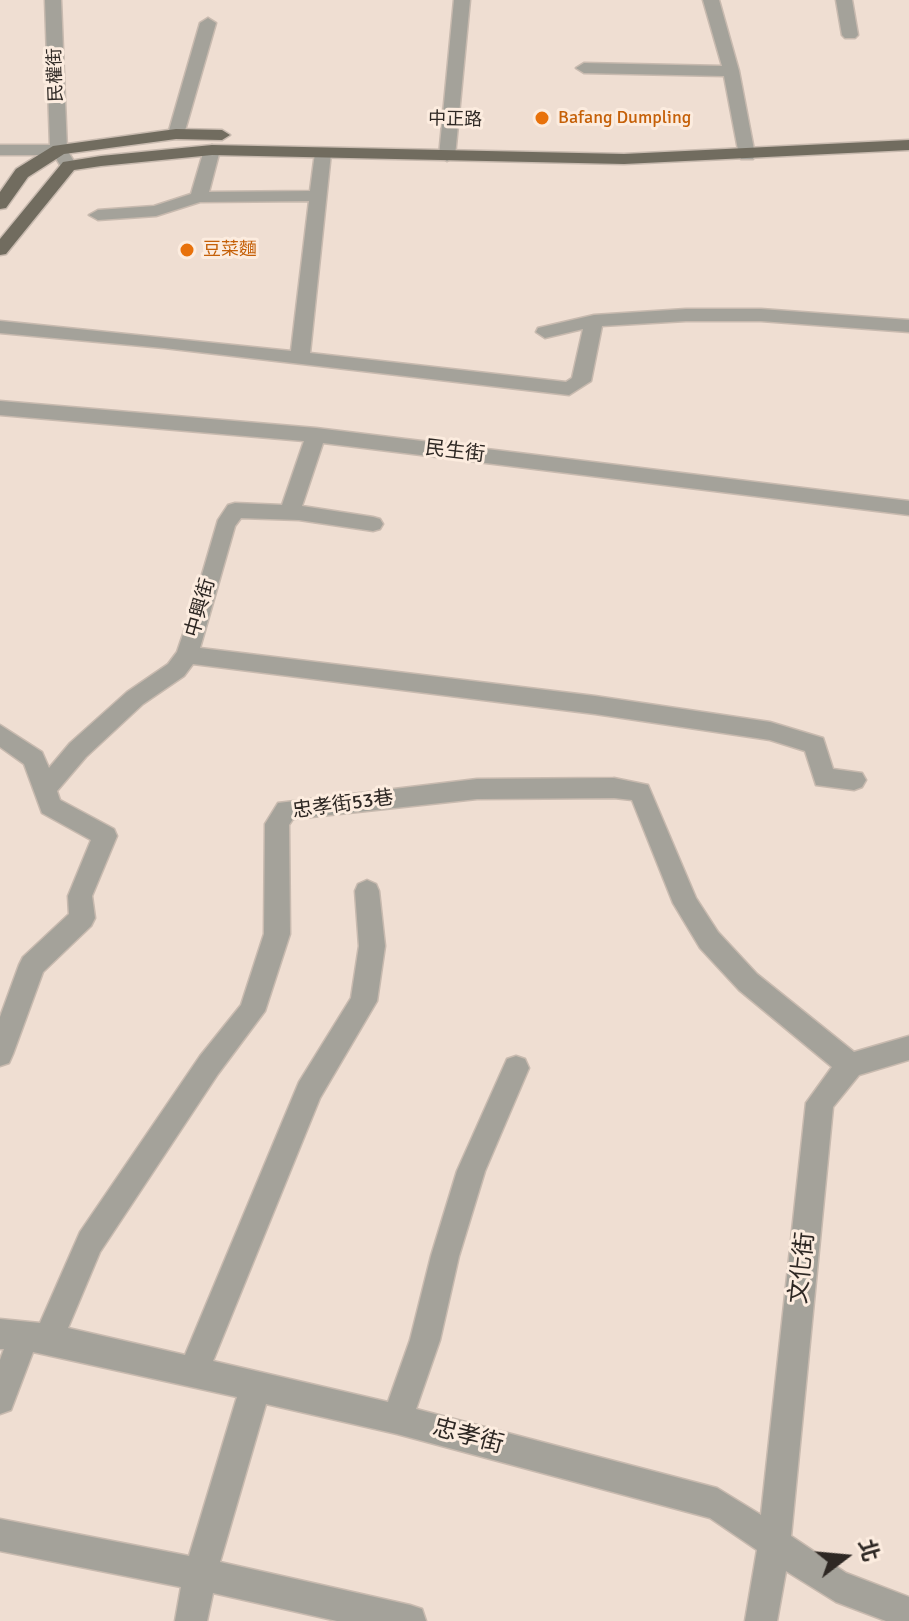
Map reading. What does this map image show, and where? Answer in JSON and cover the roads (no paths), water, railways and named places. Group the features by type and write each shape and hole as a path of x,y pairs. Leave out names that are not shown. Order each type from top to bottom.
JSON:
{"main road":[{"name":"中正路","path":"64,158 176,134 624,159 909,130"},
{"name":"中正路","path":"745,148 909,145"},
{"name":"中正路","path":"64,158 212,150 323,153 448,148"},
{"path":"0,204 22,173 64,158"},
{"path":"0,250 64,158"}],"street":[{"path":"448,148 462,0"},
{"path":"711,0 731,71 745,148"},
{"path":"844,0 850,35"},
{"name":"民權街","path":"57,1 64,158"},
{"path":"176,134 208,23"},
{"path":"584,68 731,71"},
{"name":"中正路","path":"0,150 64,158"},
{"path":"199,197 212,150"},
{"path":"300,359 323,153"},
{"path":"98,215 156,211 199,197 319,196"},
{"path":"545,332 594,321 686,315 761,315 909,326"},
{"path":"0,327 569,389 581,381 594,321"},
{"name":"民生街","path":"0,408 316,435 909,508"},
{"path":"289,513 316,435"},
{"name":"中興街","path":"46,787 78,750 135,698 176,670 187,655 205,602 225,525 235,510 289,513 373,524"},
{"path":"187,655 595,705 770,731 815,745 824,778 854,780"},
{"path":"0,734 34,759 50,806 105,836 80,896 82,918 32,965 0,1054"},
{"name":"忠孝街53巷","path":"24,1337 63,1300 90,1242 209,1065 252,1011 277,934 277,824 286,810 477,789 614,788 640,792 686,903 709,940 748,982 850,1065"},
{"path":"193,1373 309,1091 364,1001 372,946 367,891"},
{"path":"850,1065 909,1048"},
{"name":"文化街","path":"761,1621 774,1543 820,1103 850,1065"},
{"path":"397,1419 425,1340 445,1256 471,1171 516,1068"},
{"path":"0,1399 24,1337"},
{"name":"忠孝街","path":"24,1337 397,1419 717,1504 836,1586 909,1613"},
{"path":"191,1621 200,1574 255,1388"},
{"path":"0,1535 200,1574 410,1621"}],"place":[{"name":"Bafang Dumpling","path":"542,118"},
{"name":"豆菜麵","path":"187,250"}]}
